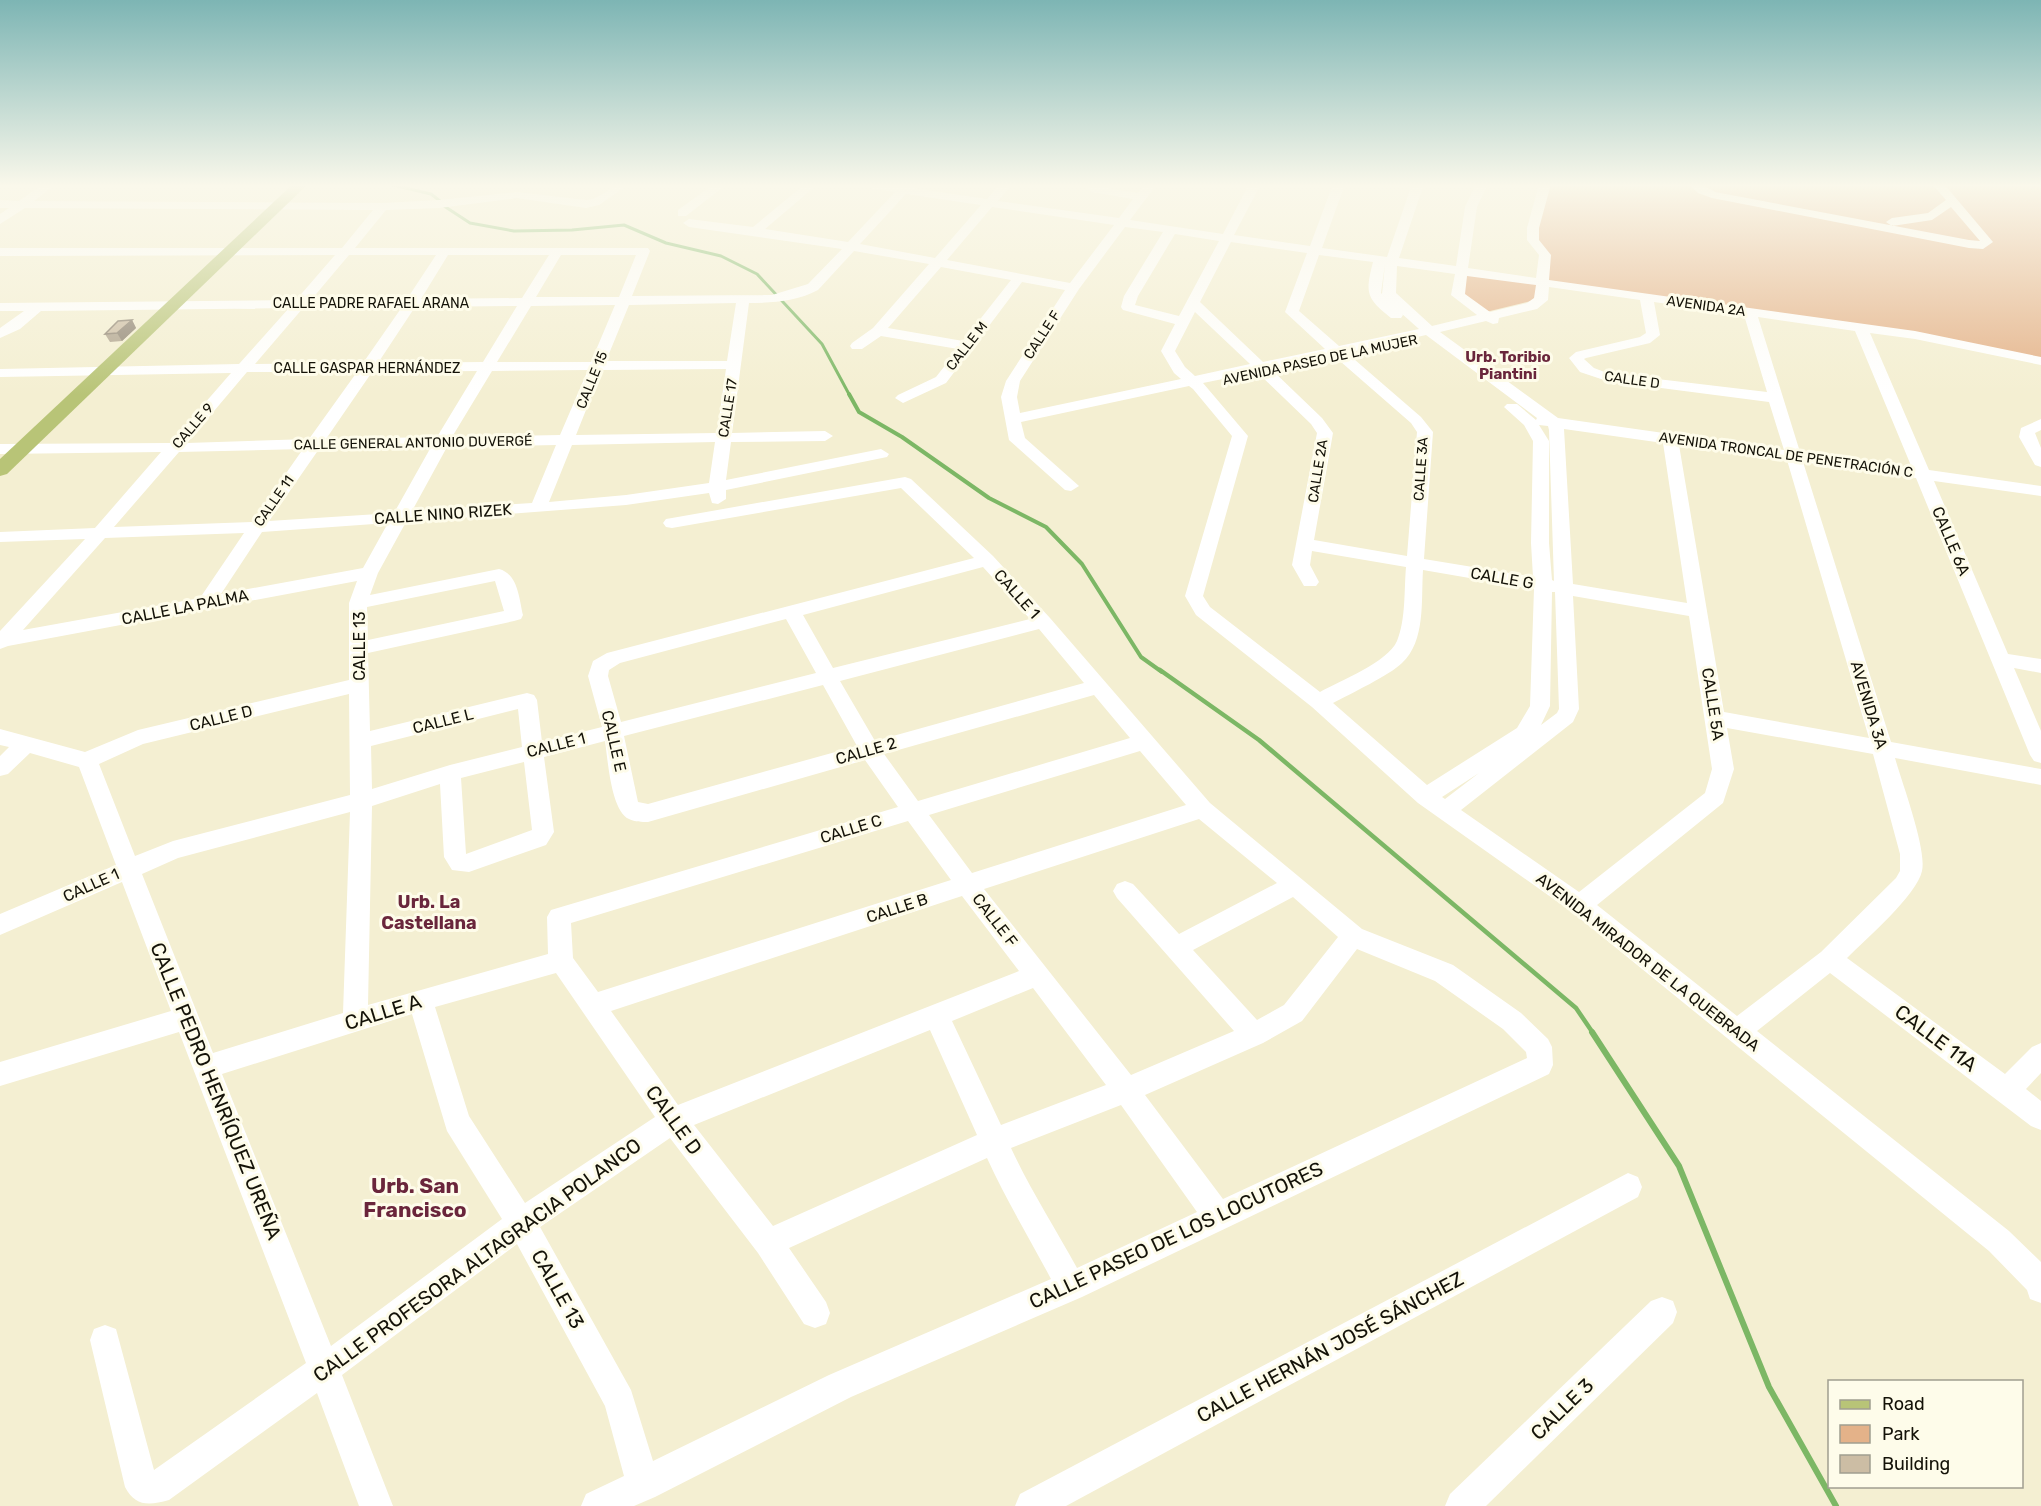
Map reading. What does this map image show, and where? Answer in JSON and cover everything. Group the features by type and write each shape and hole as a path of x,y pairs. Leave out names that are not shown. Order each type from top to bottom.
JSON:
{"main road":[{"path":"0,470 227,254"}],"street":[{"name":"CALLE 9","path":"0,642 103,531 243,368 345,254"},
{"name":"CALLE 11","path":"206,603 256,527 413,302 443,254"},
{"name":"CALLE 13","path":"355,1020 362,801 358,603 369,573 441,443 555,254"},
{"name":"CALLE 15","path":"538,508 643,254"},
{"path":"743,300 772,298 806,291 813,287 846,254"},
{"path":"897,254 1073,288"},
{"path":"857,346 878,331 944,254"},
{"name":"CALLE F","path":"1071,486 1017,440 1009,397 1013,381 1097,254"},
{"path":"1156,254 1127,303 1128,307 1135,311 1183,321"},
{"path":"1195,383 1179,370 1168,351 1219,254"},
{"name":"CALLE 3A","path":"1313,254 1292,312 1416,420 1425,432 1410,628 1406,643 1395,659 1319,702"},
{"name":"AVENIDA 2A","path":"1349,254 1915,335 2041,361"},
{"path":"1387,254 1389,294 1427,334 1532,425 1541,441 1540,543 1543,586 1539,706 1533,722 1524,733 1436,804"},
{"path":"1386,260 1388,254"},
{"path":"1463,254 1458,295 1490,318"},
{"name":"AVENIDA PASEO DE LA MUJER","path":"1014,422 1427,334 1490,318 1538,310 1551,303 1547,282 1555,259 1551,254"},
{"name":"CALLE M","path":"903,398 941,380 1019,278"},
{"name":"CALLE D","path":"1646,297 1653,335 1645,340 1581,355 1576,358 1580,365 1591,373 1607,377 1776,398"},
{"name":"CALLE PADRE RAFAEL ARANA","path":"0,307 743,300"},
{"name":"CALLE 17","path":"720,515 717,487 743,300"},
{"name":"CALLE 2A","path":"1194,303 1317,421 1325,433 1301,565 1310,582"},
{"path":"0,334 38,306"},
{"name":"AVENIDA 3A","path":"1737,1031 1830,959 1904,885 1911,871 1911,854 1882,748 1750,313"},
{"name":"CALLE 6A","path":"1861,328 2041,755"},
{"path":"878,331 967,346"},
{"path":"1427,334 1556,426 1569,709 1566,717 1436,804"},
{"name":"CALLE GASPAR HERNÁNDEZ","path":"0,373 243,368 735,365"},
{"name":"AVENIDA MIRADOR DE LA QUEBRADA","path":"1195,383 1240,436 1194,596 1203,611 1319,702 1436,804 1580,905 1999,1241 2039,1281 2041,1288"},
{"path":"2041,424 2027,431 2027,437 2041,462"},
{"name":"AVENIDA TRONCAL DE PENETRACIÓN C","path":"1532,425 1545,431 1556,426 1924,478 2041,498"},
{"name":"CALLE GENERAL ANTONIO DUVERGÉ","path":"0,449 825,436"},
{"name":"CALLE 5A","path":"1580,905 1715,797 1724,769 1671,442"},
{"name":"CALLE NINO RIZEK","path":"0,537 103,531 256,527 626,500 717,487 881,454"},
{"name":"AVENIDA TRONCAL DE PENETRACIÓN C","path":"1924,478 2041,491"},
{"name":"CALLE 1","path":"0,925 173,850 362,801 450,773 1043,622 987,560 905,482 720,515"},
{"path":"672,524 720,515"},
{"name":"CALLE G","path":"1306,544 1698,611"},
{"path":"792,612 987,560"},
{"name":"CALLE LA PALMA","path":"0,642 369,573"},
{"path":"358,603 499,575 505,580 514,615 359,648"},
{"name":"CALLE F","path":"792,612 869,750 968,886 1126,1090 1218,1216"},
{"name":"CALLE E","path":"636,813 628,806 613,731 598,676 600,666 615,658 792,612"},
{"path":"768,1243 994,1141 1126,1090 1254,1035 1293,1013 1353,936 1202,809 1043,622"},
{"path":"2001,659 2041,666"},
{"name":"CALLE D","path":"87,761 120,744 138,738 358,685"},
{"name":"CALLE 2","path":"636,813 648,813 1096,687"},
{"name":"CALLE L","path":"359,741 527,700 534,751"},
{"path":"1715,718 2041,777"},
{"path":"0,736 87,761"},
{"name":"CALLE C","path":"561,962 559,917 1144,742"},
{"path":"0,768 26,744"},
{"path":"450,773 455,857 460,863 469,862 529,843 538,839 543,832 534,751"},
{"name":"CALLE PEDRO HENRÍQUEZ UREÑA","path":"87,761 325,1369 376,1506"},
{"name":"CALLE B","path":"593,1005 1202,809"},
{"path":"1174,948 1295,885"},
{"path":"1125,891 1254,1035"},
{"name":"CALLE PASEO DE LOS LOCUTORES","path":"598,1506 840,1386 1071,1286 1540,1065 1539,1047 1512,1020 1444,973 1353,936"},
{"name":"CALLE 11A","path":"1830,959 2041,1117"},
{"name":"CALLE D","path":"561,962 673,1120 768,1243 814,1313"},
{"name":"CALLE A","path":"207,1067 420,1000 561,962"},
{"name":"CALLE PROFESORA ALTAGRACIA POLANCO","path":"105,1340 142,1487 148,1492 157,1488 325,1369 521,1223 673,1120 1038,975"},
{"name":"CALLE 13","path":"420,1000 457,1122 521,1223 620,1401 642,1485"},
{"path":"936,1015 1014,1185 1027,1204 1071,1286"},
{"path":"0,1074 186,1018"},
{"path":"2006,1091 2041,1055"},
{"name":"CALLE HERNÁN JOSÉ SÁNCHEZ","path":"1032,1506 1628,1187"},
{"name":"CALLE 3","path":"1462,1506 1662,1311"}],"green space":[{"path":"2041,254 2041,361 1915,335 1542,282 1545,255"},
{"path":"1467,273 1537,284 1535,300 1486,312 1464,294"}],"building":[{"path":"132,320 117,333 105,334 118,321"}],"waterway":[{"path":"714,254 757,274 822,344 850,396"},
{"path":"849,394 859,412 902,437 989,498 1046,527 1082,564 1141,657 1162,672"},
{"path":"1160,670 1259,740 1576,1008 1593,1033"},
{"path":"1592,1032 1679,1166 1769,1387 1836,1506"}],"district":[{"name":"Urb. Toribio Piantini","path":"1508,366"},
{"name":"Urb. La Castellana","path":"429,912"},
{"name":"Urb. San Francisco","path":"415,1197"}]}
